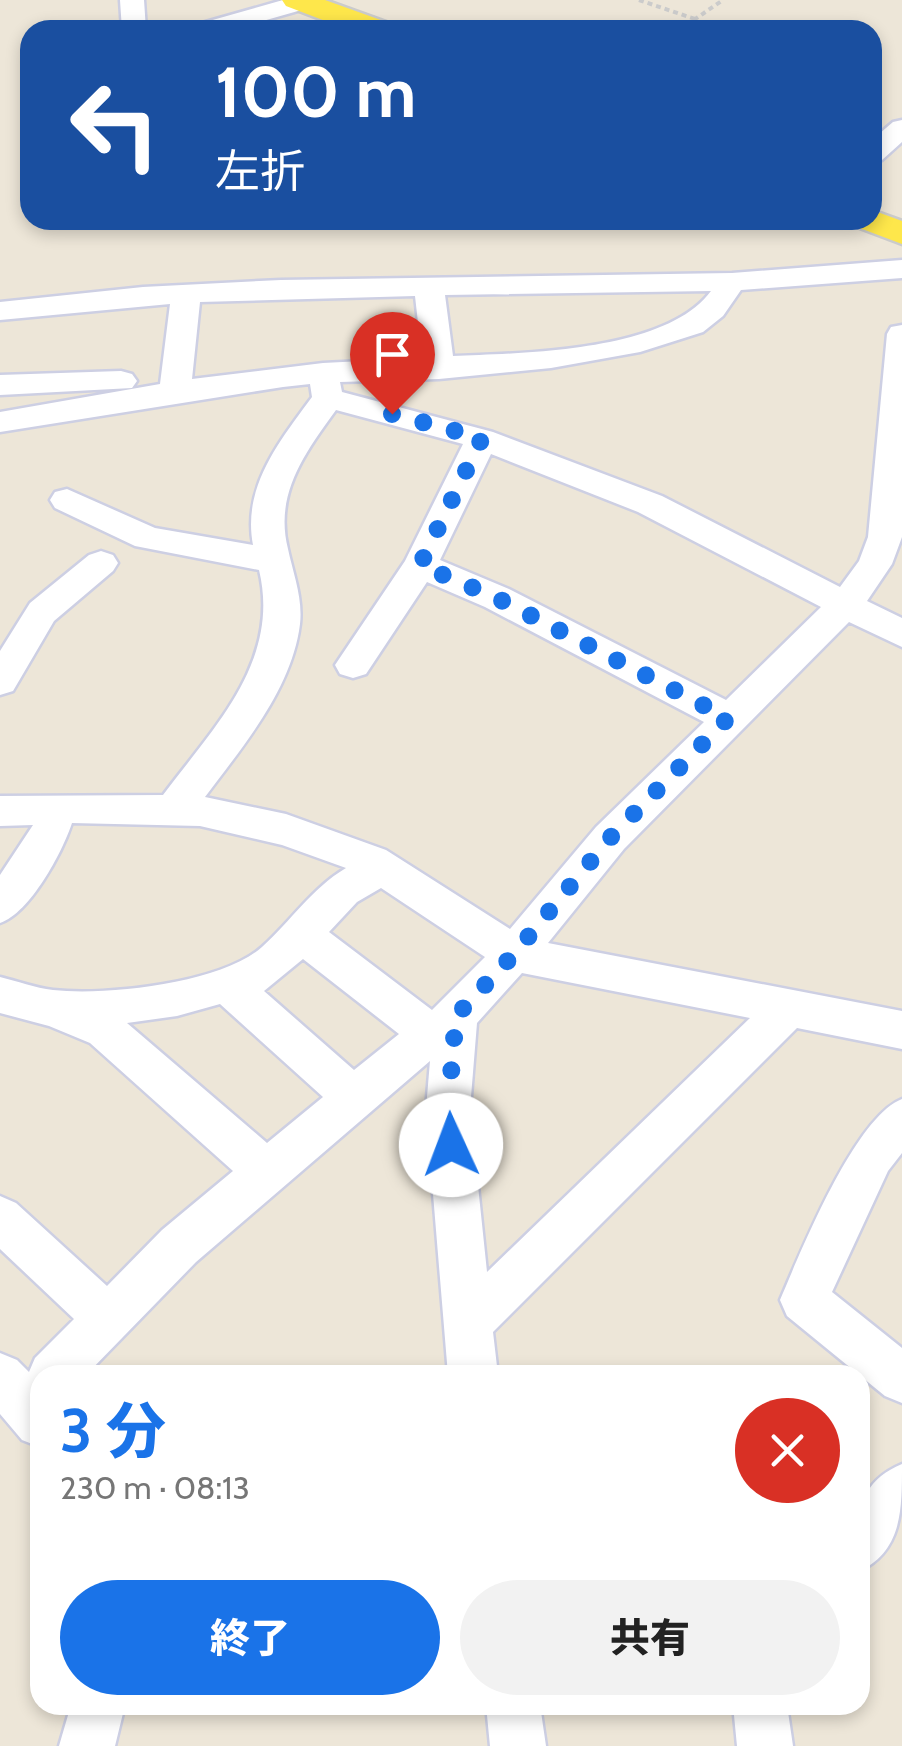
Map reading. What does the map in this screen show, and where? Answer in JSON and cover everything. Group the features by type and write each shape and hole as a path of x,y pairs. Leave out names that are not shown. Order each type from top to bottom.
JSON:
{"main road":[{"path":"300,1 351,20"}],"street":[{"path":"237,20 300,1"},
{"path":"882,145 902,128"},
{"path":"0,310 186,294 732,282 902,269"},
{"path":"0,385 115,381 176,389 325,385 563,357 687,328 712,313 732,282"},
{"path":"430,287 439,369"},
{"path":"176,389 186,294"},
{"path":"59,1365 178,1246 444,1026 514,954 610,838 847,603 876,564 894,508 902,334"},
{"path":"325,385 482,438 650,504 902,634"},
{"path":"174,810 252,701 268,667 282,627 282,586 267,528 270,497 325,385"},
{"path":"0,422 176,389"},
{"path":"353,665 420,565 482,438"},
{"path":"66,500 147,538 276,561"},
{"path":"0,681 42,612 101,563"},
{"path":"420,565 497,598 728,718"},
{"path":"0,906 45,844 58,808"},
{"path":"0,811 200,811 286,830 382,867 514,954 902,1030"},
{"path":"51,1008 92,1010 177,998 248,979 276,960 298,932 343,890 382,867"},
{"path":"298,932 444,1026"},
{"path":"228,985 354,1097"},
{"path":"0,995 51,1008 106,1030 266,1171"},
{"path":"467,1324 791,1006"},
{"path":"444,1026 473,1365"},
{"path":"902,1119 872,1156 804,1300 902,1379"},
{"path":"0,1218 106,1317"},
{"path":"870,1532 902,1490"},
{"path":"87,1746 95,1715"},
{"path":"514,1715 518,1746"}],"path":[{"path":"639,0 695,19 724,0"}],"route":[{"path":"392,414 482,438 420,565 497,598 728,718 610,838 514,954 456,1016 448,1109 451,1145"}]}
